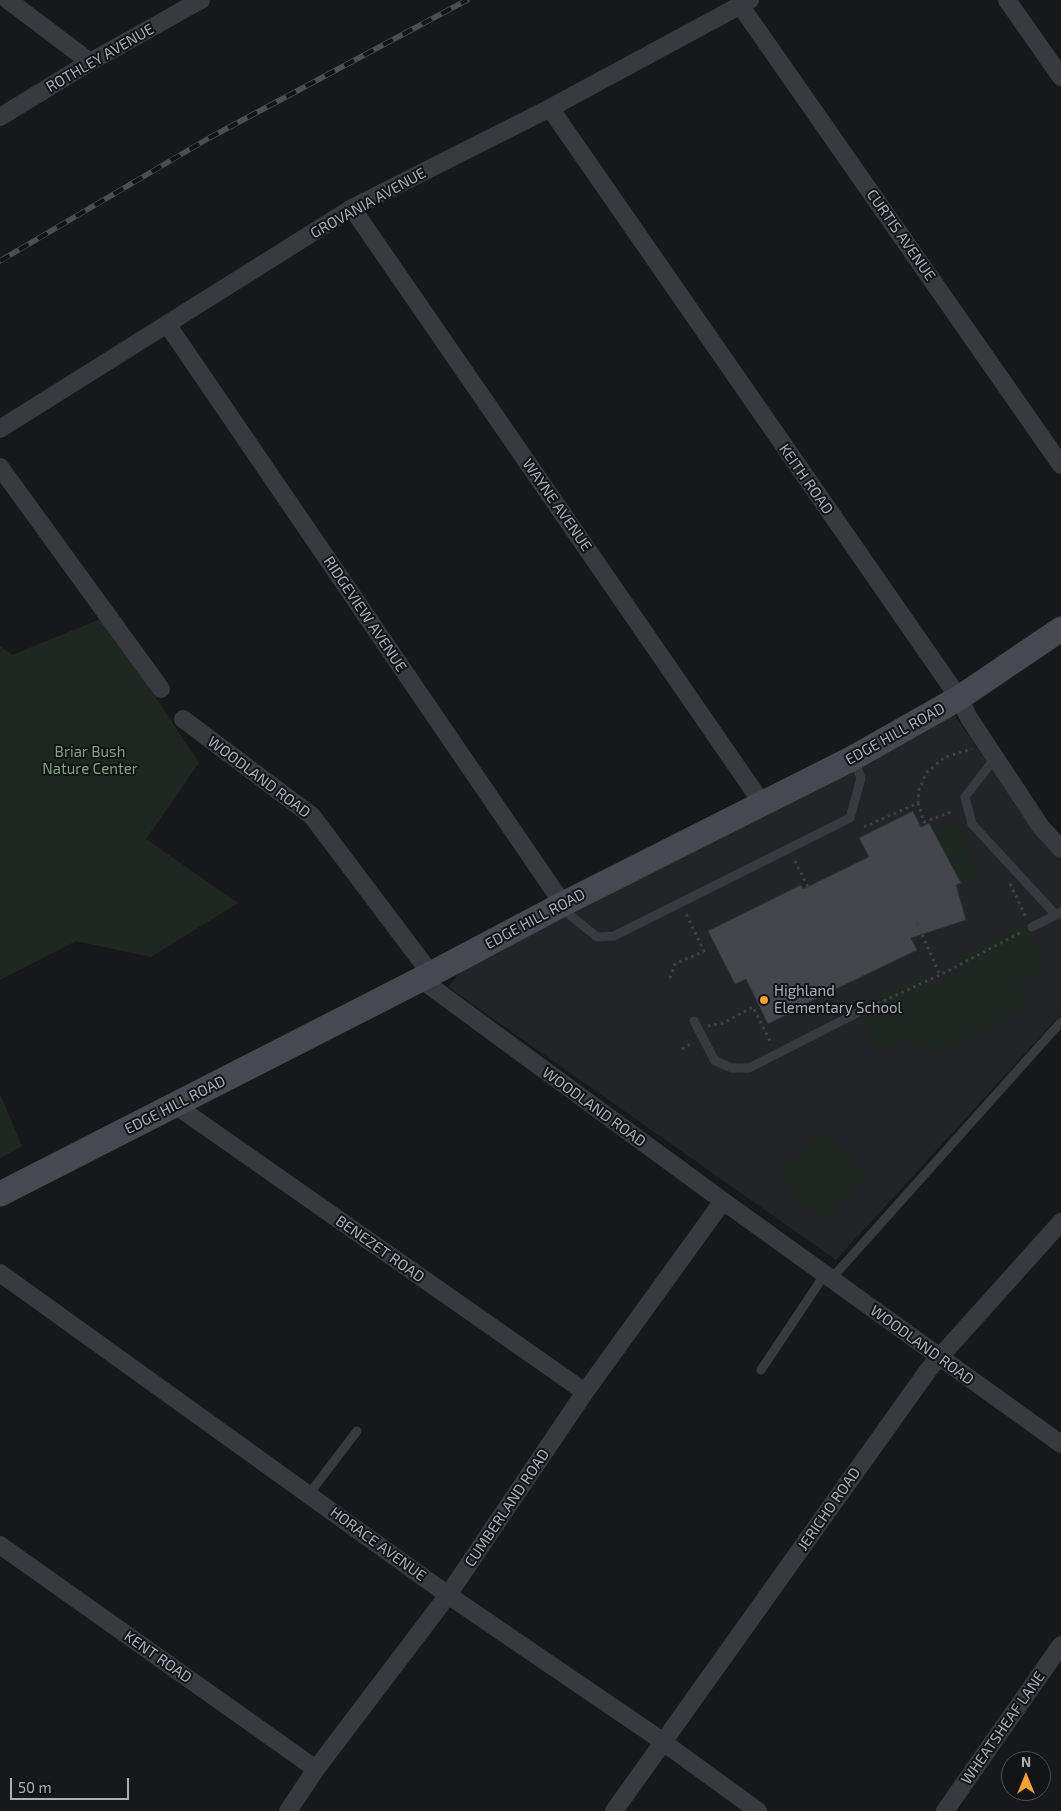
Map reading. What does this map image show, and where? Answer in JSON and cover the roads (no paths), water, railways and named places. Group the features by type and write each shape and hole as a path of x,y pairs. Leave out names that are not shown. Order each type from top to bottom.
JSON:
{"street":[{"path":"8,0 90,62"},
{"name":"ROTHLEY AVENUE","path":"0,117 90,62 201,0"},
{"path":"1007,0 1061,77"},
{"name":"GROVANIA AVENUE","path":"0,429 352,208 550,108 745,2"},
{"name":"CURTIS AVENUE","path":"745,2 1061,465"},
{"name":"KEITH ROAD","path":"550,108 959,698 969,718 1041,827 1061,849"},
{"name":"WAYNE AVENUE","path":"352,208 762,803"},
{"name":"RIDGEVIEW AVENUE","path":"167,324 562,904"},
{"path":"0,467 160,689"},
{"name":"EDGE HILL ROAD","path":"0,1194 431,974 562,904 853,758 959,698 1061,629"},
{"name":"WOODLAND ROAD","path":"183,719 312,816 431,974 430,986 723,1201 1061,1444"},
{"name":"BENEZET ROAD","path":"175,1105 585,1392"},
{"name":"CUMBERLAND ROAD","path":"288,1811 316,1769 448,1595 585,1392 723,1201"},
{"name":"JERICHO ROAD","path":"614,1811 923,1377 1061,1222"},
{"name":"HORACE AVENUE","path":"0,1273 448,1595 663,1742 758,1811"},
{"name":"KENT ROAD","path":"0,1545 316,1769"},
{"name":"WHEATSHEAF LANE","path":"945,1811 1061,1645"}],"lane":[{"path":"562,904 571,916 597,937 614,936 850,818 861,778 853,758"},
{"path":"995,758 965,797 972,824 1058,913 1032,927"},
{"path":"694,1021 715,1061 732,1068 749,1068 857,1013"},
{"path":"762,1370 828,1276 1061,1022"},
{"path":"309,1494 358,1431"}],"railway":[{"path":"0,261 209,138 467,0"}],"place":[{"name":"Highland Elementary School","path":"764,1000"}],"park label":[{"name":"Briar Bush Nature Center","path":"90,760"}]}
